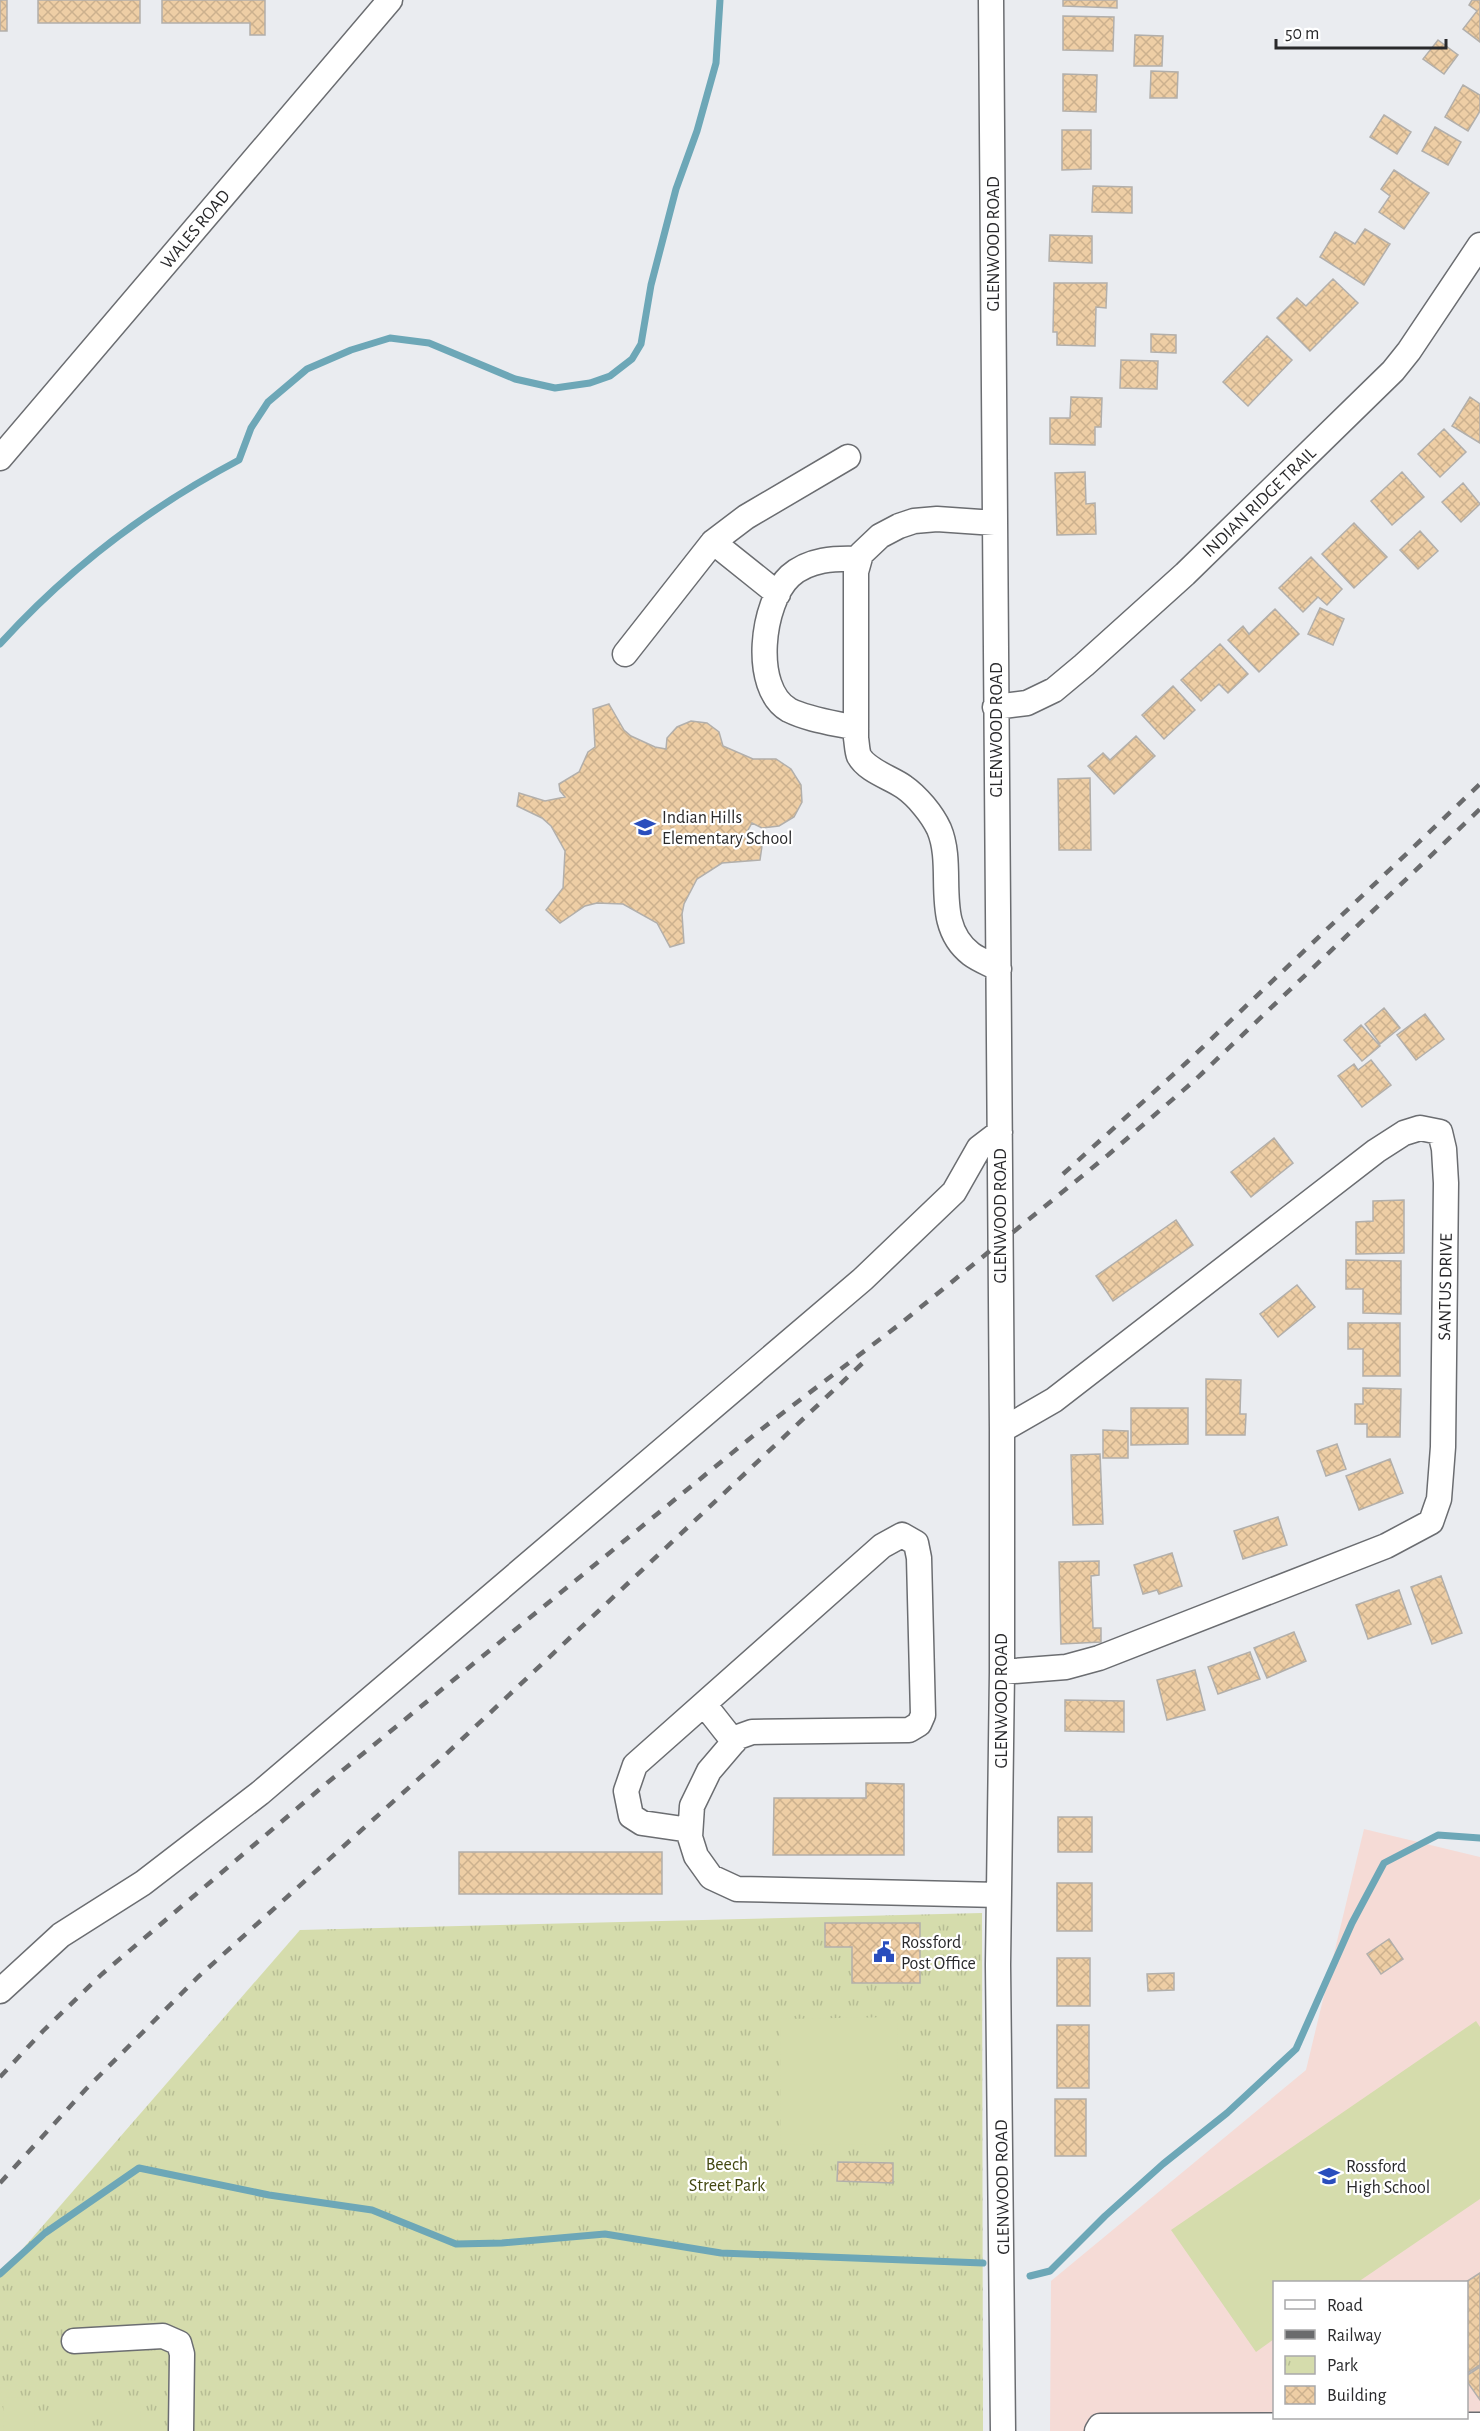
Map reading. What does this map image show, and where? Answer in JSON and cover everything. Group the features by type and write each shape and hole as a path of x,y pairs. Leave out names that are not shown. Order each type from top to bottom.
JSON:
{"street":[{"name":"WALES ROAD","path":"0,458 390,0"},
{"name":"GLENWOOD ROAD","path":"991,0 1000,1132 998,1197 1002,1430 999,1895 1003,2431"},
{"name":"INDIAN RIDGE TRAIL","path":"995,706 1027,703 1053,690 1185,574 1393,371 1409,351 1480,245"},
{"path":"625,654 713,542 746,517 848,457"},
{"path":"995,523 937,519 914,521 880,536 861,554 856,572 856,729 859,757 870,767 906,788 939,828 945,848 947,911 951,924 964,948 972,955 999,969"},
{"path":"713,542 778,594"},
{"path":"856,729 788,709 773,694 765,676 764,652 769,622 778,594 790,576 813,563 828,559 859,560"},
{"name":"SANTUS DRIVE","path":"1002,1430 1054,1400 1376,1151 1404,1133 1420,1128 1440,1132 1444,1149 1446,1183 1443,1435 1439,1500 1431,1522 1386,1546 1099,1658 1066,1667 1002,1672"},
{"path":"0,1991 61,1935 143,1883 260,1793 854,1287 954,1192 979,1148 1000,1132"},
{"path":"690,1830 642,1823 631,1816 626,1791 635,1765 882,1546 902,1535 916,1543 919,1558 923,1715 919,1725 909,1730 752,1732 738,1737 709,1771 692,1806 690,1837 696,1856 711,1877 737,1889 999,1895"},
{"path":"704,1704 734,1742"},
{"path":"74,2341 164,2336 179,2343 182,2354 181,2431"},
{"path":"1097,2431 1100,2426 1480,2425"}],"shaded area":[{"name":"Rossford High School","path":"1364,1829 1480,1857 1480,2431 1050,2431 1051,2281 1306,2070"}],"green space":[{"name":"Beech Street Park","path":"982,1913 983,2431 0,2431 0,2275 300,1930"},
{"path":"897,2017 898,2144 781,2145 780,2019"},
{"path":"1476,2021 1480,2027 1480,2199 1359,2281 1273,2281 1273,2340 1256,2352 1171,2230"},
{"path":"34,2397 35,2431 4,2431 3,2398"},
{"path":"140,2402 141,2431 103,2431 103,2403"},
{"path":"53,2403 91,2403 91,2431 53,2431"}],"building":[{"path":"0,0 7,0 7,31 0,31"},
{"path":"38,0 140,0 140,23 38,23"},
{"path":"162,0 265,0 265,35 250,35 250,23 162,23"},
{"path":"1063,0 1117,0 1117,8 1063,6"},
{"path":"1472,0 1480,0 1480,42 1463,29 1477,11 1469,5"},
{"path":"1063,16 1114,17 1113,51 1063,50"},
{"path":"1135,35 1163,36 1162,66 1134,66"},
{"path":"1438,40 1458,55 1444,74 1423,59"},
{"path":"1151,71 1178,72 1177,98 1150,98"},
{"path":"1063,74 1097,75 1096,112 1063,111"},
{"path":"1463,85 1480,95 1480,111 1468,131 1445,117"},
{"path":"1384,115 1411,132 1397,154 1370,137"},
{"path":"1435,127 1461,142 1448,165 1422,151"},
{"path":"1062,130 1091,130 1091,169 1062,170"},
{"path":"1394,170 1429,193 1404,229 1379,212 1390,196 1381,189"},
{"path":"1093,186 1132,187 1132,213 1092,212"},
{"path":"1365,229 1390,244 1364,285 1320,257 1335,232 1355,244"},
{"path":"1050,235 1092,236 1092,263 1049,261"},
{"path":"1333,279 1358,303 1310,351 1277,318 1297,298 1306,306"},
{"path":"1054,283 1107,283 1106,308 1096,307 1095,346 1057,345 1057,332 1053,332"},
{"path":"1151,334 1176,335 1176,353 1151,352"},
{"path":"1267,336 1292,360 1248,406 1223,382"},
{"path":"1121,360 1158,361 1157,389 1120,388"},
{"path":"1071,397 1102,398 1101,427 1095,427 1095,445 1050,444 1050,418 1070,418"},
{"path":"1470,397 1480,404 1480,443 1452,426"},
{"path":"1444,429 1466,452 1440,477 1418,454"},
{"path":"1085,472 1086,504 1095,503 1096,534 1057,535 1055,473"},
{"path":"1402,472 1424,497 1392,525 1371,501"},
{"path":"1463,483 1480,504 1461,522 1442,502"},
{"path":"1354,523 1387,557 1354,588 1322,554"},
{"path":"1420,531 1438,551 1418,569 1400,550"},
{"path":"1311,557 1342,589 1327,605 1318,597 1303,612 1279,588"},
{"path":"1320,608 1344,619 1333,645 1308,634"},
{"path":"1275,609 1299,634 1259,672 1228,640 1243,626 1249,634"},
{"path":"1220,644 1248,674 1228,693 1219,684 1201,701 1181,680"},
{"path":"1173,686 1195,710 1164,739 1142,715"},
{"path":"609,704 624,730 631,736 655,747 666,749 667,738 677,727 691,721 707,723 719,732 723,746 753,759 776,759 791,769 801,785 802,802 794,817 779,826 762,828 752,823 744,837 762,846 760,860 722,863 697,879 684,904 682,914 684,943 670,947 657,923 623,904 597,903 585,906 560,923 546,910 563,888 565,851 551,826 542,818 517,806 519,793 545,801 565,797 560,791 559,784 579,772 588,752 595,747 593,709"},
{"path":"1136,736 1155,756 1114,794 1088,766 1103,753 1110,760"},
{"path":"1090,778 1091,850 1059,850 1058,779"},
{"path":"1384,1008 1400,1028 1380,1044 1365,1024"},
{"path":"1425,1014 1444,1039 1416,1060 1397,1035"},
{"path":"1361,1025 1380,1046 1362,1061 1344,1040"},
{"path":"1371,1060 1391,1085 1362,1107 1338,1076 1354,1064 1358,1070"},
{"path":"1274,1138 1293,1163 1251,1197 1231,1172"},
{"path":"1404,1200 1404,1253 1356,1254 1356,1222 1373,1221 1373,1201"},
{"path":"1176,1220 1193,1245 1113,1301 1096,1276"},
{"path":"1346,1260 1401,1261 1401,1314 1363,1313 1363,1289 1346,1289"},
{"path":"1297,1285 1315,1307 1278,1337 1260,1314"},
{"path":"1348,1323 1400,1323 1400,1376 1363,1376 1363,1349 1348,1349"},
{"path":"1206,1379 1241,1380 1240,1414 1246,1414 1245,1435 1206,1435"},
{"path":"1363,1388 1401,1389 1400,1437 1367,1437 1367,1424 1355,1424 1355,1404 1363,1404"},
{"path":"1131,1408 1188,1408 1188,1444 1131,1445"},
{"path":"1103,1430 1128,1431 1128,1458 1103,1458"},
{"path":"1337,1444 1346,1469 1326,1476 1317,1451"},
{"path":"1100,1454 1103,1524 1073,1525 1071,1455"},
{"path":"1390,1459 1403,1493 1359,1510 1346,1476"},
{"path":"1278,1517 1287,1545 1243,1559 1234,1531"},
{"path":"1172,1553 1182,1586 1159,1594 1157,1590 1143,1594 1134,1565"},
{"path":"1099,1561 1099,1575 1091,1576 1093,1628 1101,1628 1101,1642 1061,1644 1059,1562"},
{"path":"1441,1576 1462,1633 1432,1644 1411,1587"},
{"path":"1399,1590 1411,1624 1368,1639 1356,1605"},
{"path":"1294,1632 1306,1661 1267,1678 1254,1648"},
{"path":"1250,1652 1260,1679 1218,1694 1208,1667"},
{"path":"1195,1670 1205,1710 1167,1720 1157,1680"},
{"path":"1065,1700 1124,1701 1124,1732 1065,1731"},
{"path":"866,1783 904,1784 904,1855 773,1855 774,1798 866,1798"},
{"path":"1058,1817 1092,1817 1092,1852 1058,1852"},
{"path":"459,1852 662,1852 662,1894 459,1894"},
{"path":"1057,1883 1092,1883 1092,1931 1057,1931"},
{"path":"825,1923 920,1923 920,1983 852,1983 852,1947 825,1947"},
{"path":"1389,1939 1403,1959 1381,1974 1367,1954"},
{"path":"1057,1958 1090,1958 1090,2006 1057,2006"},
{"path":"1174,1973 1174,1990 1148,1991 1147,1974"},
{"path":"1057,2025 1089,2025 1089,2088 1057,2088"},
{"path":"1055,2099 1086,2099 1086,2156 1055,2156"},
{"path":"838,2162 893,2163 893,2183 837,2181"},
{"path":"1480,2273 1480,2365 1468,2373 1468,2281"},
{"path":"1480,2367 1480,2400 1468,2383 1468,2375"}],"waterway":[{"path":"0,644 54,590 112,541 174,498 239,460 251,428 268,402 307,369 351,350 390,338 429,343 515,379 555,388 590,383 610,376 632,359 641,344 651,285 676,189 697,131 716,63 720,0"},
{"path":"1030,2276 1050,2271 1105,2216 1163,2164 1227,2113 1296,2049 1352,1923 1384,1863 1438,1835 1480,1838"},
{"path":"0,2274 45,2233 139,2168 269,2195 372,2210 456,2244 502,2243 605,2234 721,2253 983,2263"}],"railway":[{"path":"1063,1174 1186,1063 1480,784"},
{"path":"0,2077 43,2031 102,1974 327,1783 759,1431 900,1324 1108,1155 1194,1081 1480,809"},
{"path":"0,2183 86,2089 198,1977 444,1756 868,1358"}],"place":[{"name":"Indian Hills Elementary School","path":"645,827"},
{"name":"Rossford Post Office","path":"884,1952"},
{"name":"Rossford High School","path":"1329,2176"}]}
